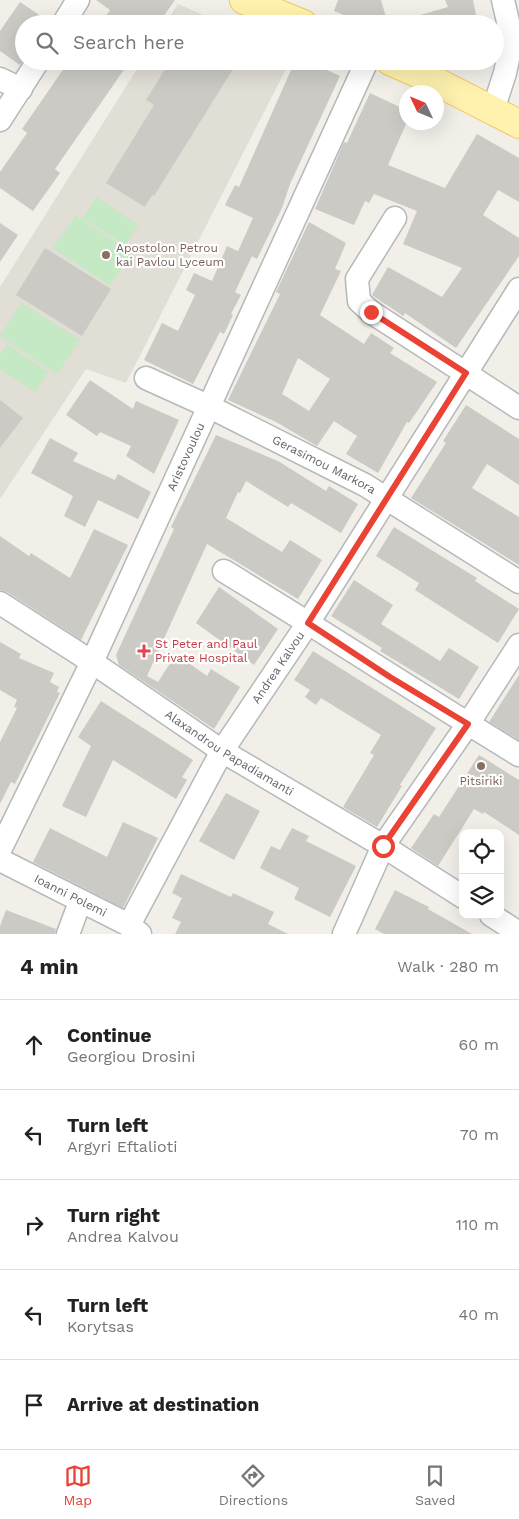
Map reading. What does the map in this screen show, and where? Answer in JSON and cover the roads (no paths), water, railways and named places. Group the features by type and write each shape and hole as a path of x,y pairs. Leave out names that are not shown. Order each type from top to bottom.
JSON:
{"main road":[{"path":"244,0 281,15"},
{"path":"409,70 519,124"}],"street":[{"path":"69,15 78,0"},
{"path":"493,110 505,73 512,39 503,0"},
{"path":"0,120 33,70"},
{"name":"Aristovoulou","path":"0,850 92,662 363,70"},
{"path":"0,78 21,89"},
{"path":"395,218 357,279 359,301 371,312 519,408"},
{"name":"Andrea Kalvou","path":"134,930 222,751 308,623 519,289"},
{"name":"Gerasimou Markora","path":"146,378 210,407 366,485 519,582"},
{"path":"224,571 390,677 519,755"},
{"name":"Alaxandrou Papadiamanti","path":"0,603 92,662 222,751 383,846 459,894"},
{"path":"344,934 383,846 468,724 519,645"},
{"name":"Ioanni Polemi","path":"0,860 134,930"},
{"path":"68,934 80,902"},
{"path":"497,919 519,933"}],"place":[{"name":"Apostolon Petrou kai Pavlou Lyceum","path":"106,255"},
{"name":"St Peter and Paul Private Hospital","path":"144,651"},
{"name":"Pitsiriki","path":"481,766"}]}
